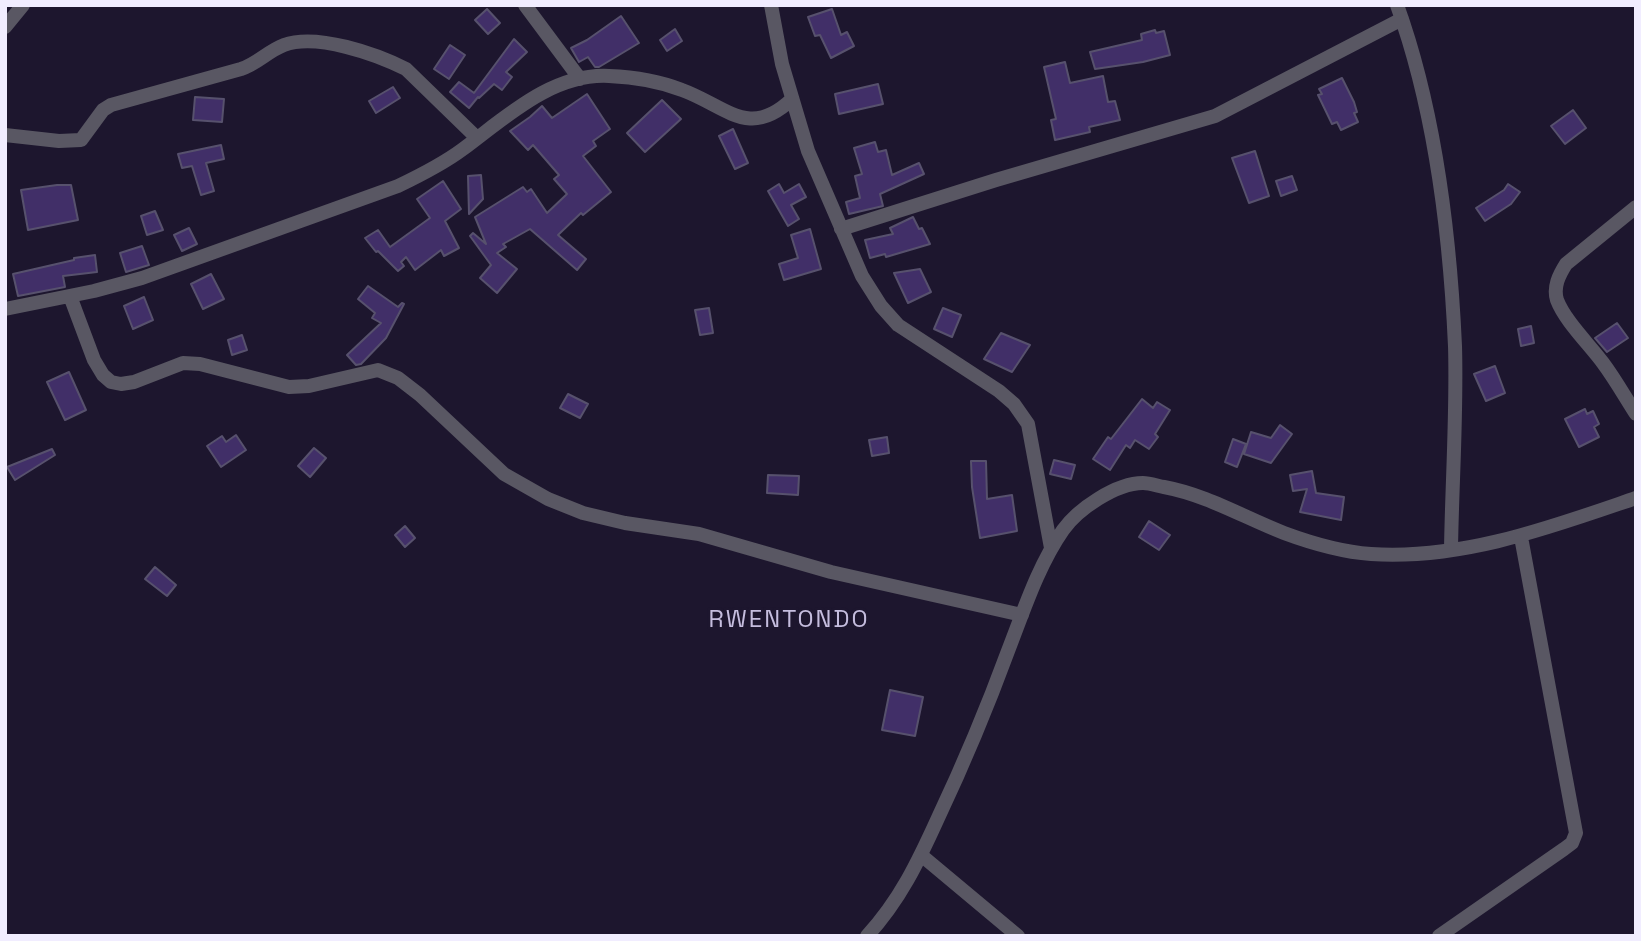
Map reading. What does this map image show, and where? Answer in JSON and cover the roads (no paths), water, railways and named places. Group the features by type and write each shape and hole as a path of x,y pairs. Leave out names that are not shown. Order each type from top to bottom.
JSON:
{"street":[{"path":"5,27 23,5"},
{"path":"525,5 580,79"},
{"path":"771,5 782,64 808,151 862,276 881,306 898,325 999,391 1014,404 1028,424 1051,548"},
{"path":"841,229 996,180 1216,116 1400,12 1422,93 1439,181 1448,248 1455,348 1451,549"},
{"path":"5,135 59,141 81,140 103,110 111,105 241,69 281,46 305,42 339,46 406,69 477,138"},
{"path":"5,309 142,278 398,186 431,171 531,99 580,79 606,76 652,81 682,90 744,118 764,118 780,111 792,99"},
{"path":"1636,207 1566,264 1556,287 1557,299 1565,313 1636,414"},
{"path":"70,296 94,360 111,382 134,382 183,363 200,364 289,387 318,384 378,370 398,379 420,395 504,474 548,499 571,508 625,523 699,534 831,572 1022,615"},
{"path":"867,936 909,881 971,750 1022,615 1051,548 1073,516 1105,494 1142,483 1185,491 1283,532 1328,547 1370,554 1412,554 1521,537 1636,498"},
{"path":"1439,936 1564,849 1576,834 1521,537"},
{"path":"921,855 1018,936"}],"district":[{"name":"RWENTONDO","path":"789,620"}]}
